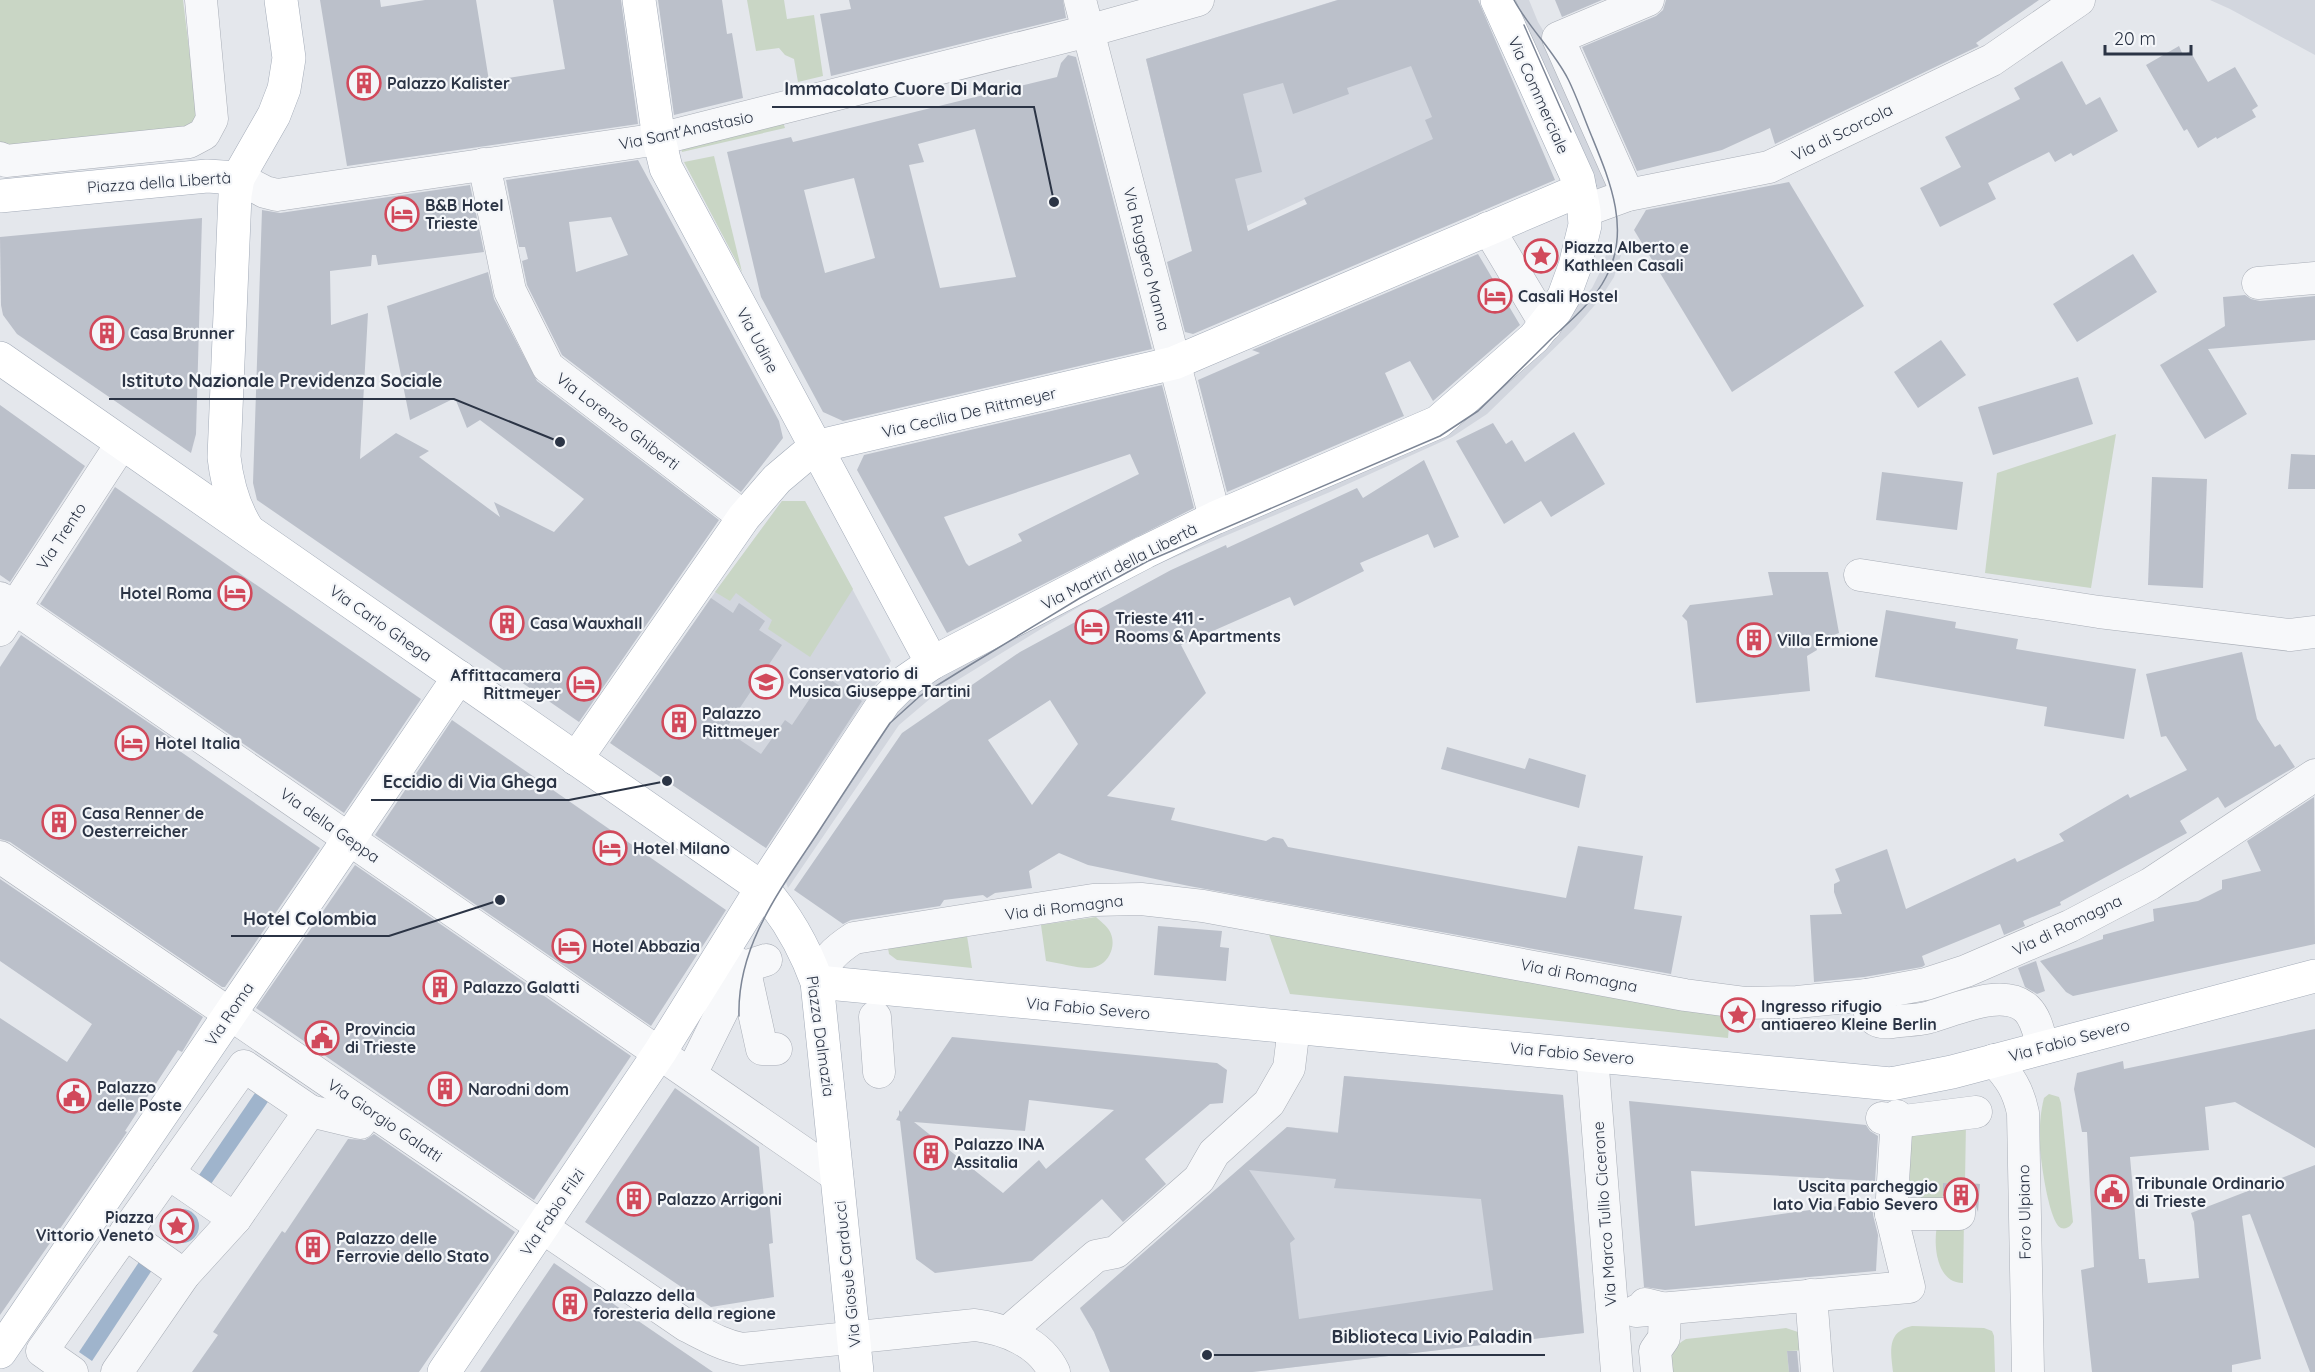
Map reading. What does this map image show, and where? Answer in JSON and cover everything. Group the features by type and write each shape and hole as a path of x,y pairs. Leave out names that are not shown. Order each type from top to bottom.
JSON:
{"main road":[{"name":"Piazza della Libertà","path":"0,196 207,176 238,178 274,115 284,89 289,58 281,0"},
{"name":"Via Udine","path":"639,0 659,139 666,168 932,663"},
{"name":"Via Commerciale","path":"1497,0 1578,179 1582,200"},
{"path":"238,178 232,219 224,456 230,490 238,514 249,531"},
{"path":"1488,228 1582,200 1583,236 1575,266 1564,296 1546,325"},
{"name":"Via Cecilia De Rittmeyer","path":"576,759 744,517 777,479 815,447 1174,363 1488,228"},
{"name":"Via Martiri della Libertà","path":"762,888 885,701 903,683 932,663 1145,552 1215,518 1438,422 1546,325"},
{"name":"Via Carlo Ghega","path":"0,358 762,888"},
{"name":"Via Roma","path":"18,1357 229,1013 459,677"},
{"path":"660,1052 762,888"},
{"name":"Piazza Dalmazia","path":"762,888 789,922 799,939 817,982 837,1176"},
{"name":"Via Fabio Severo","path":"817,982 1891,1084 1941,1074 2315,976"},
{"name":"Via Fabio Filzi","path":"444,1372 660,1052"},
{"name":"Via Giosuè Carducci","path":"837,1176 857,1372"}],"street":[{"name":"Via Ruggero Manna","path":"1080,0 1215,518"},
{"name":"Via Sant'Anastasio","path":"238,178 265,192 277,195 659,139 1088,31 1198,0"},
{"path":"1628,195 1558,38 1648,0"},
{"name":"Via di Scorcola","path":"1582,200 1628,195 1769,167 1992,60 2079,0"},
{"path":"0,158 6,161 89,150 205,140 212,119 198,2"},
{"name":"Via Lorenzo Ghiberti","path":"484,164 510,291 548,367 744,517"},
{"path":"1488,228 1546,325"},
{"path":"2258,283 2315,278"},
{"name":"Via Trento","path":"5,612 122,443"},
{"path":"1860,575 2111,613 2290,635 2315,632"},
{"name":"Via della Geppa","path":"5,612 349,838 660,1052"},
{"name":"Via di Romagna","path":"817,982 824,965 835,950 854,938 1093,900 1141,899 1203,906 1685,995 1746,1003 1797,1002 1867,995 1926,984 1966,971 2070,926 2150,884 2315,775"},
{"name":"Via Giorgio Galatti","path":"0,857 687,1326 708,1337 729,1347 742,1349 975,1324 1008,1332 1039,1351 1054,1372"},
{"path":"697,1062 748,963 762,1049 776,1049"},
{"path":"1867,995 1869,1010 1875,1019 1885,1022 1924,1018 1988,1000 2001,999 2016,1002 2027,1009 2036,1021 2043,1047"},
{"path":"1008,1332 1096,1256 1116,1252 1199,1179 1214,1153 1269,1103 1289,1068 1294,1027"},
{"path":"871,1031 879,1072"},
{"path":"72,1372 18,1357 125,1233 168,1173 240,1052 310,1111 360,1124"},
{"path":"660,1052 837,1176"},
{"name":"Via Marco Tullio Cicerone","path":"1592,1055 1617,1372"},
{"name":"Foro Ulpiano","path":"1994,1060 2009,1077 2019,1094 2023,1113 2028,1372"},
{"path":"117,1372 184,1275 235,1219 310,1111"},
{"path":"1657,1372 1655,1351 1664,1338 1645,1307 1909,1287 1891,1214 1892,1119 1976,1112"},
{"path":"168,1173 235,1219"},
{"path":"1891,1214 1959,1214 1959,1210"},
{"path":"125,1233 184,1275"},
{"path":"1811,1295 1815,1369"}],"shaded area":[{"path":"1337,0 1478,0 1521,100 1192,251 1146,59"},
{"path":"1507,0 1529,0 1538,22 1573,80 1617,182 1595,190"},
{"path":"2210,0 2315,0 2315,55 2230,9"},
{"path":"1607,252 1621,255 1614,277 1600,299 1575,328 1487,414 1452,437 1330,492 1137,573 938,692 899,725 788,888 784,877 893,709 935,678 1087,589 1391,450 1568,315 1592,288"},
{"name":"Conservatorio di Musica Giuseppe Tartini","path":"782,501 805,501 891,661 766,848 613,745 711,598"},
{"path":"1344,1076 1563,1095 1584,1333 1252,1372 1110,1372 1094,1332 1080,1309 1287,1127 1338,1132"}],"green space":[{"path":"0,0 183,0 197,114 194,127 0,150"},
{"path":"747,0 784,0 787,19 814,15 823,76 798,82 794,59 785,55 779,48 756,51"},
{"path":"783,122 785,128 682,152 681,147"},
{"path":"714,156 742,272 684,162"},
{"path":"2116,434 2091,588 1985,573 1997,473"},
{"path":"782,501 805,501 853,589 810,657 768,629 772,620 736,593 730,601 715,592"},
{"path":"1096,917 1108,928 1112,936 1112,949 1106,960 1089,968 1046,961 1041,925"},
{"path":"1268,932 1730,1016 1728,1038 1290,994"},
{"path":"967,936 972,968 897,960 889,954 888,948"},
{"path":"2049,1094 2059,1097 2061,1103 2073,1222 2065,1228 2057,1224 2053,1215 2046,1191 2041,1155 2040,1123 2044,1098"},
{"path":"1966,1122 1965,1182 1980,1184 1944,1183 1942,1206 1920,1200 1909,1176 1907,1161 1909,1134"},
{"path":"1964,1218 1963,1283 1947,1277 1942,1271 1937,1253 1936,1234 1937,1226"},
{"path":"1912,1326 1984,1328 1992,1331 1995,1372 1893,1372 1891,1350 1894,1338 1904,1329"},
{"path":"1786,1328 1801,1333 1811,1350 1787,1351 1789,1372 1672,1372 1673,1353 1677,1345 1686,1339"}],"water":[{"path":"259,1087 272,1096 211,1184 199,1175"},
{"path":"182,1209 194,1214 199,1226 194,1238 182,1243 170,1238 165,1226 170,1214"},
{"path":"139,1262 152,1270 92,1361 79,1352"}],"building":[{"path":"320,0 380,0 381,7 425,0 476,0 489,81 565,69 553,0 621,0 638,124 347,166"},
{"path":"658,0 722,0 727,34 732,33 743,98 674,115"},
{"path":"849,0 1063,0 1066,18 831,76 820,14 851,9"},
{"path":"1338,0 1478,0 1555,180 1193,334 1185,332 1167,262 1192,251 1146,59","holes":["1411,66 1432,117 1425,120 1433,139 1304,198 1307,204 1248,231 1235,179 1262,172 1243,94 1283,83 1293,114 1349,94 1347,88"]},
{"path":"1555,0 1602,0 1562,17"},
{"path":"1666,0 2039,0 1976,43 1979,46 1775,144 1770,128 1722,150 1637,171 1582,47 1656,16 1663,10"},
{"path":"2179,46 2183,55 2190,51 2208,82 2235,67 2258,106 2252,110 2256,117 2198,148 2187,129 2184,131 2146,65"},
{"path":"1068,55 1076,57 1152,349 843,421 823,412 761,297 727,152 791,137 793,142 1057,77 1061,63","holes":["975,129 1016,277 940,288 909,165 924,162 918,144","854,178 875,258 825,273 804,190"]},
{"path":"2062,61 2086,105 2100,97 2118,131 2073,156 2071,153 2055,162 2049,152 1988,183 1996,199 1940,227 1920,188 1961,167 1945,137 2020,99 2014,88"},
{"path":"638,160 779,421 783,438 741,492 562,355 527,285 522,261 528,259 525,247 519,247 506,180","holes":["611,217 628,255 576,272 569,222"]},
{"path":"1789,182 1864,306 1732,392 1634,230 1646,210"},
{"path":"470,185 484,252 378,265 376,255 372,255 371,266 330,271 331,325 368,313 360,459 396,433 429,451 419,457 500,517 494,502 554,532 584,499 480,420 467,428 455,398 410,420 387,306 488,272 494,299 537,381 719,520 579,722 257,500 253,483 262,210 280,213"},
{"name":"Casa Brunner","path":"202,218 196,434 191,453 17,334 3,315 1,305 0,237"},
{"path":"1478,254 1520,325 1433,401 1410,361 1385,373 1404,416 1227,492 1198,380 1260,353 1252,350"},
{"path":"2133,254 2157,292 2077,342 2053,304"},
{"path":"2245,295 2260,301 2315,296 2315,340 2208,349 2247,414 2205,439 2160,365 2225,326 2223,297"},
{"path":"1941,340 1966,375 1918,408 1894,372"},
{"path":"2078,377 2093,424 1993,455 1978,407"},
{"path":"1162,385 1194,508 947,633 857,470 864,455","holes":["1130,454 1139,474 1018,534 1022,541 969,566 944,517"]},
{"path":"0,405 85,466 10,582 0,575"},
{"path":"1493,423 1506,444 1512,440 1525,462 1574,432 1605,484 1551,517 1541,501 1504,524 1456,441"},
{"path":"2291,454 2315,455 2315,489 2288,489"},
{"path":"1424,460 1459,537 1434,548 1428,534 1360,563 1364,571 1294,606 1290,597 1181,645 1206,693 1107,796 1175,808 1171,820 1266,841 1273,837 1283,839 1288,847 1566,898 1578,846 1643,856 1634,909 1682,916 1671,974 1189,886 1088,865 1059,853 1029,871 1032,888 995,893 987,898 983,895 944,900 940,906 851,920 843,924 794,890 902,733 1020,652 1171,570 1226,545 1227,548 1357,488 1363,498","holes":["1050,700 1078,744 1032,805 988,740"]},
{"path":"1882,472 1963,482 1957,530 1876,520"},
{"path":"2152,477 2207,479 2203,588 2148,585"},
{"path":"115,487 421,699 344,813 40,604"},
{"name":"Villa Ermione","path":"1768,572 1828,572 1839,633 1815,642 1817,650 1807,656 1810,691 1696,703 1687,621 1682,616 1690,605 1773,595"},
{"name":"Palazzo Rittmeyer","path":"711,598 733,613 739,603 765,621 759,630 782,645 725,730 761,754 785,720 792,725 825,676 862,701 766,848 610,743"},
{"path":"1886,610 1956,622 1955,628 2018,639 2016,649 2136,669 2124,739 2044,726 2047,707 1875,677"},
{"path":"21,635 174,740 171,745 320,848 225,987 10,842 0,839 0,667"},
{"path":"2242,652 2257,719 2275,747 2280,744 2295,767 2225,808 2218,797 2180,821 2187,833 2060,902 2061,905 2023,921 2025,926 2004,935 2000,924 1922,956 1925,965 1922,967 1864,977 1814,982 1810,915 1842,914 1834,892 1834,884 1840,881 1835,869 1887,849 1906,909 2015,858 2017,862 2064,841 2059,834 2128,794 2130,798 2187,770 2166,736 2161,737 2146,674"},
{"path":"452,720 726,910 651,1026 375,835"},
{"path":"1447,747 1525,769 1529,758 1586,775 1579,808 1441,769"},
{"path":"2314,797 2315,944 2073,996 2066,992 2040,961 2103,939 2103,935 2154,921 2153,909 2198,901 2222,889 2222,880 2261,871 2247,841"},
{"path":"355,865 631,1056 534,1200 256,1008"},
{"name":"Palazzo delle Poste","path":"0,879 203,1017 182,1052 178,1050 125,1131 127,1132 0,1315 0,1018 67,1062 92,1024 0,961"},
{"path":"1158,926 1222,931 1220,947 1229,948 1226,981 1154,975"},
{"path":"2036,961 2045,991 2037,994 2025,987 2018,968"},
{"name":"Tribunale Ordinario di Trieste","path":"2315,1029 2315,1148 2235,1102 2205,1107 2209,1150 2130,1157 2139,1259 2145,1259 2148,1283 2199,1278 2194,1222 2191,1213 2315,1165 2315,1372 2310,1372 2250,1214 2242,1216 2261,1359 2232,1365 2232,1372 2092,1372 2081,1270 2094,1267 2087,1132 2082,1132 2074,1089 2077,1073 2123,1061 2124,1069"},
{"path":"952,1037 1217,1063 1227,1070 1223,1103 1210,1104 1145,1159 1166,1184 1123,1222 1102,1199 1032,1261 935,1273 916,1259 900,1121 896,1120 899,1110 901,1112","holes":["1029,1100 1114,1110 1046,1169 1039,1160 1003,1193 914,1122 1025,1131"]},
{"path":"1344,1076 1563,1095 1584,1333 1252,1372 1110,1372 1094,1332 1080,1308 1287,1127 1338,1133","holes":["1249,1170 1336,1179 1334,1188 1481,1199 1493,1290 1299,1319 1290,1243 1295,1239"]},
{"name":"Palazzo Arrigoni","path":"675,1088 759,1147 764,1198 769,1198 773,1243 769,1244 774,1297 711,1307 585,1222"},
{"path":"1629,1101 1866,1125 1878,1136 1875,1181 1691,1171 1695,1226 1874,1201 1873,1215 1878,1235 1876,1271 1665,1290 1644,1287"},
{"name":"Palazzo delle Ferrovie dello Stato","path":"374,1134 515,1232 419,1372 192,1372 218,1335 213,1332 282,1231 285,1233 348,1139 365,1140"},
{"path":"1943,1183 1980,1184 1978,1212 1974,1201 1967,1194 1958,1192 1943,1196"},
{"name":"Palazzo della foresteria della regione","path":"554,1263 634,1318 713,1372 480,1372"},
{"path":"1787,1351 1797,1351 1799,1372 1789,1372"}],"tram line":[{"path":"739,1016 740,990 745,966 763,920 789,876 890,723 920,696 1080,598 1148,561 1440,436 1478,411 1589,302 1606,277 1617,242 1615,206 1611,189 1568,79 1514,0"},
{"path":"1524,25 1571,132"}],"place":[{"name":"Palazzo Kalister","path":"364,83"},
{"name":"Immacolato Cuore Di Maria","path":"1054,202"},
{"name":"B&B Hotel Trieste","path":"402,214"},
{"name":"Piazza Alberto e Kathleen Casali","path":"1541,256"},
{"name":"Casali Hostel","path":"1495,296"},
{"name":"Casa Brunner","path":"107,333"},
{"name":"Istituto Nazionale Previdenza Sociale","path":"560,442"},
{"name":"Hotel Roma","path":"235,593"},
{"name":"Casa Wauxhall","path":"507,623"},
{"name":"Trieste 411 - Rooms & Apartments","path":"1092,627"},
{"name":"Villa Ermione","path":"1754,640"},
{"name":"Conservatorio di Musica Giuseppe Tartini","path":"766,682"},
{"name":"Affittacamera Rittmeyer","path":"584,684"},
{"name":"Palazzo Rittmeyer","path":"679,722"},
{"name":"Hotel Italia","path":"132,743"},
{"name":"Eccidio di Via Ghega","path":"667,781"},
{"name":"Casa Renner de Oesterreicher","path":"59,822"},
{"name":"Hotel Milano","path":"610,848"},
{"name":"Hotel Colombia","path":"500,900"},
{"name":"Hotel Abbazia","path":"569,946"},
{"name":"Palazzo Galatti","path":"440,987"},
{"name":"Ingresso rifugio antiaereo Kleine Berlin","path":"1738,1015"},
{"name":"Provincia di Trieste","path":"322,1038"},
{"name":"Narodni dom","path":"445,1089"},
{"name":"Palazzo delle Poste","path":"74,1096"},
{"name":"Palazzo INA Assitalia","path":"931,1153"},
{"name":"Tribunale Ordinario di Trieste","path":"2112,1192"},
{"name":"Uscita parcheggio lato Via Fabio Severo","path":"1961,1195"},
{"name":"Palazzo Arrigoni","path":"634,1199"},
{"name":"Piazza Vittorio Veneto","path":"177,1226"},
{"name":"Palazzo delle Ferrovie dello Stato","path":"313,1247"},
{"name":"Palazzo della foresteria della regione","path":"570,1304"},
{"name":"Biblioteca Livio Paladin","path":"1207,1355"}]}
